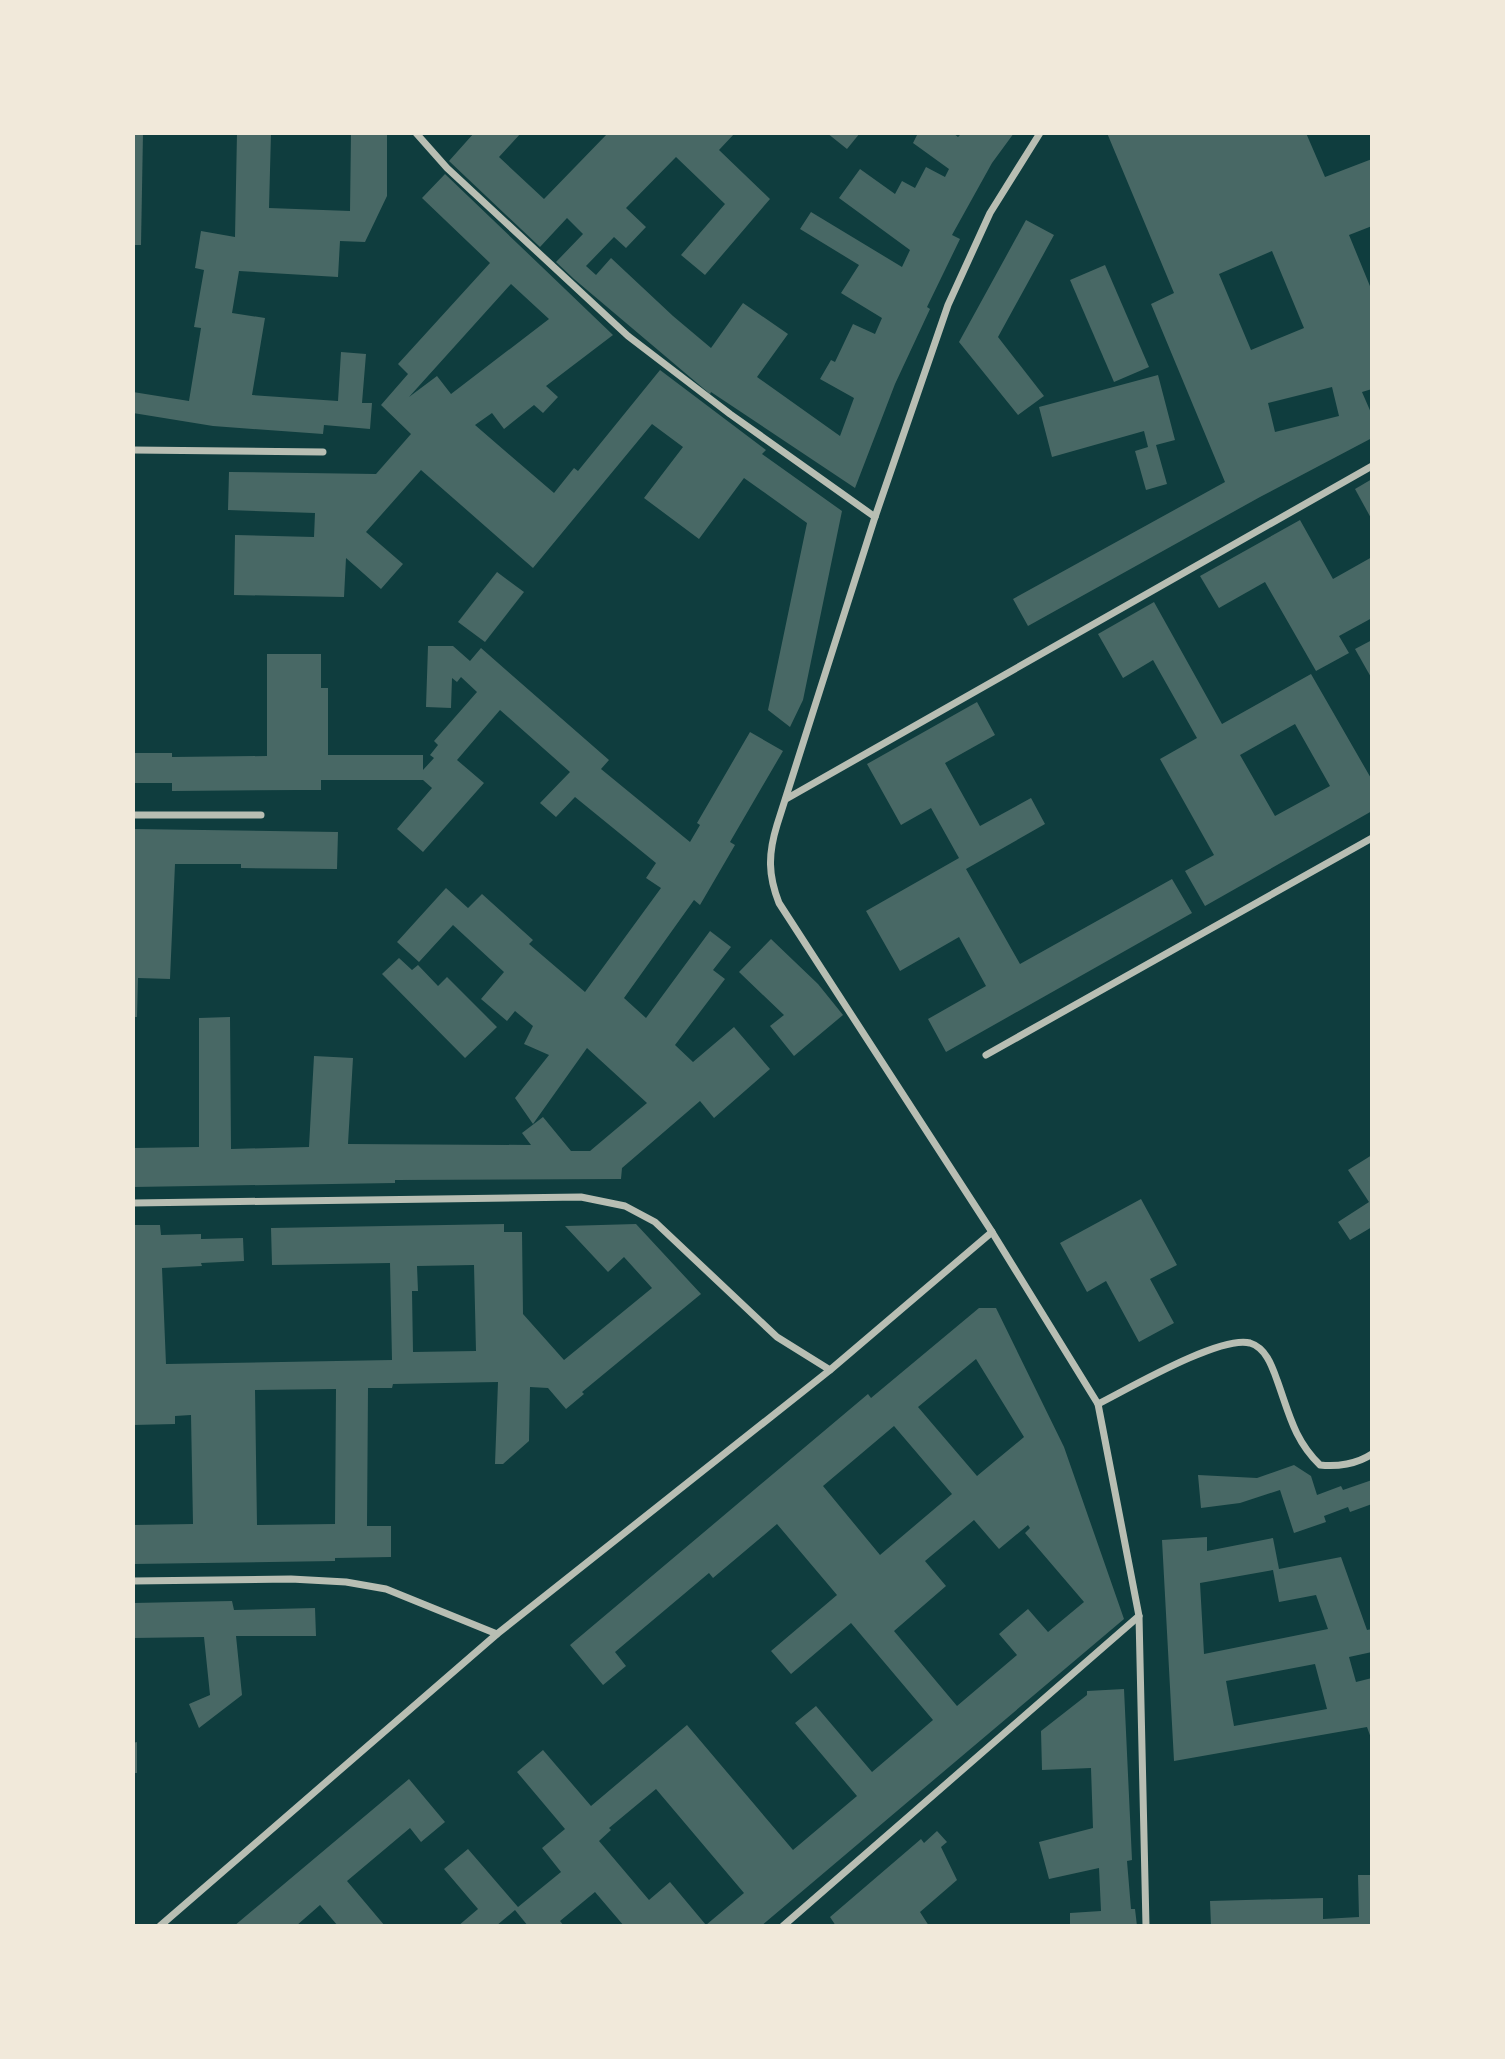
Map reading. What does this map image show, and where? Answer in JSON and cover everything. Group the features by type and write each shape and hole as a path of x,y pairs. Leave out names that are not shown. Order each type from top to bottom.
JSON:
{"street":[{"path":"416,133 447,168 628,336 730,414 875,517"},
{"path":"1040,133 990,213 948,305 875,517 770,847 771,884 779,903 992,1232 1098,1404 1139,1616 1146,1926"},
{"path":"133,450 323,452"},
{"path":"786,799 1372,466"},
{"path":"133,815 261,815"},
{"path":"986,1055 1372,838"},
{"path":"133,1203 581,1197 625,1206 655,1222 777,1337 830,1370"},
{"path":"160,1926 497,1634 830,1370 992,1232"},
{"path":"1098,1404 1213,1347 1236,1342 1250,1343 1263,1352 1272,1365 1299,1441 1320,1465 1345,1465 1372,1454"},
{"path":"133,1581 291,1579 346,1582 386,1588 497,1634"},
{"path":"783,1926 1139,1616"}],"building":[{"path":"133,133 143,133 141,245 133,245"},
{"path":"237,133 271,133 269,208 350,211 351,133 387,133 387,196 365,242 340,241 338,277 239,271 232,313 265,318 252,395 338,401 341,352 366,354 362,403 372,403 370,429 324,425 323,434 213,426 133,413 133,392 189,401 201,328 194,327 204,270 195,268 201,231 235,237"},
{"path":"474,133 521,133 499,157 544,199 608,133 735,133 719,150 770,199 705,275 681,255 725,204 676,157 626,208 646,227 626,248 614,237 586,266 596,275 611,258 711,348 743,303 788,334 757,377 840,436 854,398 820,379 831,360 835,362 853,324 875,334 882,318 841,293 859,265 800,229 811,212 902,267 910,250 839,198 860,169 895,194 902,181 915,188 926,167 945,177 949,169 913,143 918,133 953,133 958,137 962,133 1014,133 992,163 952,235 960,239 927,307 930,309 895,384 855,488 711,392 710,394 574,279 556,262 583,234 567,218 540,247 449,161"},
{"path":"827,133 860,133 847,149"},
{"path":"1107,133 1306,133 1325,177 1372,159 1372,226 1349,235 1372,291 1372,389 1362,392 1372,415 1372,438 1028,626 1013,599 1225,482 1151,304 1174,293","holes":["1272,251 1304,328 1251,350 1219,274","1332,387 1339,416 1275,432 1268,403"]},
{"path":"445,174 613,335 546,386 558,397 543,413 534,405 504,429 492,413 475,425 554,493 574,468 578,471 660,370 766,450 762,454 842,511 803,700 790,727 768,710 807,523 744,478 699,539 644,498 683,447 652,424 533,568 421,470 366,532 403,564 381,589 346,558 344,597 234,595 235,535 314,537 315,513 228,510 229,472 376,474 411,434 381,405 408,374 398,364 490,263 422,198","holes":["511,284 549,319 451,394 437,376 409,397"]},
{"path":"1026,220 1054,235 998,337 1044,396 1018,415 959,342"},
{"path":"1105,265 1149,367 1114,382 1070,280"},
{"path":"1158,375 1175,440 1156,445 1167,484 1146,490 1135,451 1148,447 1144,431 1052,457 1039,407"},
{"path":"1372,479 1372,520 1355,489"},
{"path":"1300,520 1333,579 1372,557 1372,618 1339,636 1349,653 1316,671 1265,582 1219,608 1200,576"},
{"path":"497,572 524,592 485,642 458,622"},
{"path":"1154,602 1222,724 1311,674 1372,780 1372,811 1205,906 1185,871 1214,855 1160,759 1197,738 1153,660 1123,678 1098,634","holes":["1295,724 1330,786 1275,816 1240,755"]},
{"path":"1372,640 1372,679 1355,649"},
{"path":"428,646 453,646 470,661 481,648 609,760 601,769 690,842 700,825 697,823 750,732 783,751 730,842 735,845 700,905 694,900 624,998 646,1018 710,931 731,947 713,970 725,979 675,1045 693,1062 734,1027 770,1069 714,1118 700,1101 622,1168 621,1179 395,1180 395,1183 133,1187 133,1148 199,1147 199,1018 230,1017 231,1149 309,1147 314,1056 353,1058 348,1144 531,1145 522,1133 543,1117 571,1151 590,1151 647,1103 587,1048 533,1124 515,1098 549,1055 524,1044 533,1026 515,1011 507,1021 481,999 504,972 453,925 419,962 397,942 446,888 468,908 482,894 533,940 529,944 585,992 661,888 646,878 656,863 575,797 556,817 540,803 570,772 500,710 457,760 484,783 423,852 397,829 432,788 423,780 321,780 321,790 172,791 172,783 133,783 133,753 172,753 172,757 267,756 267,654 321,654 321,688 328,688 328,755 423,755 423,770 434,758 430,755 438,745 434,741 477,692 461,677 457,682 452,678 451,708 426,707"},
{"path":"977,702 995,735 945,763 980,826 1031,798 1045,824 966,869 1020,964 1172,879 1192,913 946,1052 928,1019 986,986 959,937 900,971 866,911 959,858 931,808 901,825 867,764"},
{"path":"133,829 338,832 337,869 175,864 170,979 138,978 137,1017 133,1017"},
{"path":"771,939 818,984 843,1015 794,1056 770,1026 784,1015 739,972"},
{"path":"399,958 412,970 418,965 438,986 447,977 497,1027 465,1058 382,974"},
{"path":"1372,1155 1372,1227 1350,1240 1338,1222 1369,1202 1348,1170"},
{"path":"1141,1199 1177,1265 1150,1279 1174,1323 1139,1342 1106,1281 1087,1292 1060,1243"},
{"path":"504,1224 504,1232 522,1232 523,1314 564,1360 652,1288 624,1257 608,1272 565,1226 636,1224 701,1294 582,1392 584,1394 566,1409 548,1388 530,1387 529,1441 503,1464 495,1464 498,1382 393,1384 392,1388 368,1388 367,1526 391,1526 391,1557 335,1558 335,1561 133,1564 133,1525 193,1524 191,1415 175,1416 175,1424 133,1425 133,1225 160,1225 161,1235 201,1234 201,1239 243,1238 244,1261 162,1268 166,1364 392,1360 390,1263 272,1265 271,1228","holes":["474,1265 476,1351 413,1352 412,1291 418,1291 417,1266","336,1389 335,1524 257,1525 255,1390"]},
{"path":"979,1308 996,1308 1064,1447 1124,1619 761,1926 624,1926 595,1892 560,1921 564,1926 528,1926 515,1910 496,1926 458,1926 478,1909 444,1869 468,1849 518,1907 561,1872 542,1848 565,1829 517,1772 543,1750 591,1806 687,1725 793,1850 857,1796 795,1723 816,1706 872,1772 933,1720 851,1623 791,1674 771,1651 837,1595 777,1524 713,1578 709,1573 615,1652 626,1666 603,1685 570,1645 868,1394 871,1398","holes":["976,1359 1024,1437 977,1476 918,1407","894,1426 952,1494 880,1555 823,1486","974,1520 999,1549 1028,1525 1030,1528 1025,1533 1084,1602 1048,1632 1028,1609 999,1634 1017,1655 957,1706 894,1631 946,1586 925,1561","656,1789 744,1893 706,1925 670,1882 649,1900 599,1841 611,1830 609,1828"]},
{"path":"1294,1465 1311,1476 1317,1495 1341,1486 1343,1490 1372,1480 1372,1504 1350,1512 1348,1507 1324,1516 1326,1522 1294,1533 1280,1490 1240,1503 1201,1508 1198,1475 1257,1478"},
{"path":"1207,1537 1207,1551 1273,1538 1279,1569 1341,1557 1367,1630 1372,1629 1372,1652 1349,1657 1356,1682 1372,1678 1372,1741 1367,1727 1174,1761 1162,1540","holes":["1273,1570 1279,1602 1316,1595 1328,1629 1204,1654 1200,1583","1315,1664 1327,1709 1234,1726 1226,1681"]},
{"path":"232,1601 234,1610 315,1608 316,1636 236,1636 242,1695 199,1728 189,1704 210,1695 204,1637 133,1638 133,1603"},
{"path":"1124,1689 1132,1860 1127,1861 1131,1909 1135,1909 1137,1926 1070,1926 1070,1913 1101,1911 1099,1868 1049,1879 1039,1842 1093,1828 1091,1768 1042,1770 1041,1731 1087,1695 1087,1691"},
{"path":"137,1742 137,1773 133,1773 133,1743"},
{"path":"409,1779 445,1822 421,1842 410,1828 347,1881 385,1926 338,1926 320,1905 296,1926 234,1926"},
{"path":"937,1831 947,1842 941,1847 957,1880 920,1912 929,1926 836,1926 830,1917 921,1839 924,1843"},
{"path":"1358,1875 1372,1875 1372,1926 1211,1926 1210,1901 1323,1898 1323,1919 1359,1917"}]}
